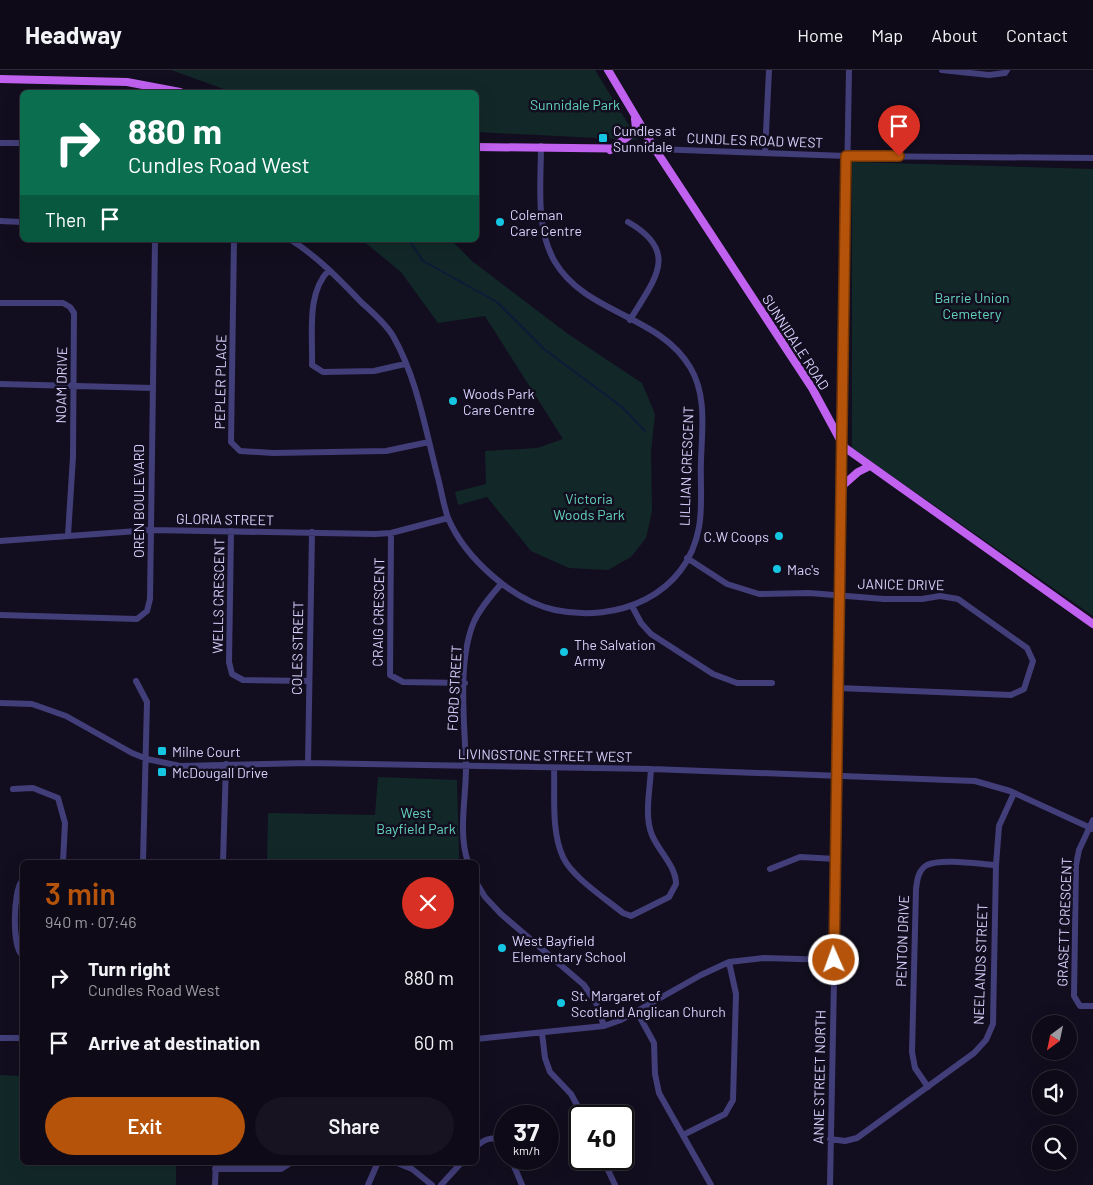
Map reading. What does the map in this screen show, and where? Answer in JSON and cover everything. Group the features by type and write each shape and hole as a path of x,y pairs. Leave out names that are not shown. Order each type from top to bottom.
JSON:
{"main road":[{"name":"SUNNIDALE ROAD","path":"608,70 655,149 812,388 844,447 1093,624"},
{"path":"0,79 127,82 173,90"},
{"path":"610,150 636,128 635,117"},
{"name":"CUNDLES ROAD WEST","path":"479,147 541,146 610,150 655,149"},
{"path":"841,487 858,472 870,466"}],"street":[{"path":"764,153 768,70"},
{"name":"ANNE STREET NORTH","path":"830,1185 838,776 841,487 844,447 846,156 849,70"},
{"path":"942,70 989,76 1005,73 1008,70"},
{"path":"0,143 20,143"},
{"name":"LILLIAN CRESCENT","path":"294,242 329,270 384,324 393,336 411,374 448,518 467,549 501,584 536,604 571,612 600,614 632,606 646,600 665,586 681,568 699,527 703,411 699,389 690,367 675,348 658,334 579,290 555,262 546,244 542,222 541,146"},
{"name":"CUNDLES ROAD WEST","path":"655,149 846,156 1093,158"},
{"path":"0,222 20,222"},
{"path":"628,222 645,232 655,248 660,264 654,281 630,320"},
{"name":"OREN BOULEVARD","path":"0,616 141,618 147,611 150,599 155,242"},
{"name":"PEPLER PLACE","path":"234,242 232,442 240,451 274,454 386,451 429,442"},
{"path":"329,270 322,277 316,291 313,311 312,364 323,372 374,371 405,364"},
{"name":"NOAM DRIVE","path":"0,303 63,304 70,307 74,313 73,457 68,535"},
{"path":"0,384 153,388"},
{"name":"GLORIA STREET","path":"0,541 151,530 391,533 448,518"},
{"name":"WELLS CRESCENT","path":"231,531 229,662 232,674 243,680 308,681"},
{"name":"COLES STREET","path":"308,764 312,532"},
{"name":"CRAIG CRESCENT","path":"391,533 390,675 403,682 465,683"},
{"name":"JANICE DRIVE","path":"687,558 727,584 759,594 839,595 884,599 922,599 940,596 958,599 988,618 1027,648 1033,660 1024,689 1011,695 838,688"},
{"name":"FORD STREET","path":"468,860 464,838 466,768 463,729 467,653 473,624 501,584"},
{"path":"632,606 641,623 651,634 713,674 737,683 772,683"},
{"path":"136,681 147,702 143,860"},
{"name":"LIVINGSTONE STREET WEST","path":"0,703 32,704 66,716 121,748 147,759 180,766 308,764 466,768 651,769 975,781 1014,792 1092,829"},
{"path":"223,860 226,764"},
{"path":"554,768 556,830 563,857 572,870 623,913 631,916 669,897 676,884 673,870 657,844 650,826 651,769"},
{"path":"13,789 33,788 58,798 65,823 63,860"},
{"name":"NEELANDS STREET","path":"830,1139 845,1140 857,1138 974,1053 986,1040 992,1024 996,864 999,826 1014,792"},
{"path":"1092,829 1093,820"},
{"name":"GRASETT CRESCENT","path":"1092,829 1079,850 1076,865 1074,996 1080,1006 1093,1006"},
{"path":"770,870 800,857 836,859"},
{"name":"PENTON DRIVE","path":"928,1087 915,1068 912,1052 918,874 927,865 941,862 996,864"},
{"path":"20,886 17,894 16,944 20,951"},
{"path":"479,887 485,897 501,914 584,985 596,1004 604,1026"},
{"path":"479,1039 604,1026 638,1012 701,975 728,962 764,958 834,960"},
{"path":"683,1134 725,1114 733,1100 736,994 728,962"},
{"path":"638,1012 654,1043 655,1074 660,1093 711,1185"},
{"path":"542,1033 545,1058 550,1072 578,1105"},
{"path":"0,1038 20,1038"},
{"path":"479,1144 483,1140 494,1138"},
{"path":"215,1185 215,1166 277,1170 286,1168 289,1165"},
{"path":"368,1185 377,1165"},
{"path":"402,1165 412,1169 432,1185"},
{"path":"441,1185 459,1165"},
{"path":"516,1170 522,1185"},
{"path":"608,1170 615,1185"}],"green space":[{"name":"Sunnidale Park","path":"171,70 595,70 638,140 479,132 479,90 226,90"},
{"name":"Barrie Union Cemetery","path":"852,162 1093,169 1093,616 852,448"},
{"name":"Victoria Woods Park","path":"364,242 453,242 472,261 568,334 642,383 655,414 651,452 652,511 646,538 631,557 608,570 569,568 531,551 487,497 458,505 455,492 486,484 485,451 537,448 563,439 485,316 438,323 401,272"},
{"name":"West Bayfield Park","path":"378,777 457,780 459,858 455,860 267,860 268,813 375,815"},
{"path":"0,1075 20,1076 20,1165 176,1165 176,1185 0,1185"}],"waterway":[{"path":"410,242 423,261 497,302 544,349 622,407 645,431"}],"place":[{"name":"Cundles at Sunnidale","path":"603,138"},
{"name":"Coleman Care Centre","path":"500,222"},
{"name":"Woods Park Care Centre","path":"453,401"},
{"name":"C.W Coops","path":"779,536"},
{"name":"Mac's","path":"777,569"},
{"name":"The Salvation Army","path":"564,652"},
{"name":"Milne Court","path":"162,751"},
{"name":"McDougall Drive","path":"162,772"},
{"name":"West Bayfield Elementary School","path":"502,948"},
{"name":"St. Margaret of Scotland Anglican Church","path":"561,1003"}],"route":[{"path":"834,960 841,487 844,447 846,156 899,156"}]}
